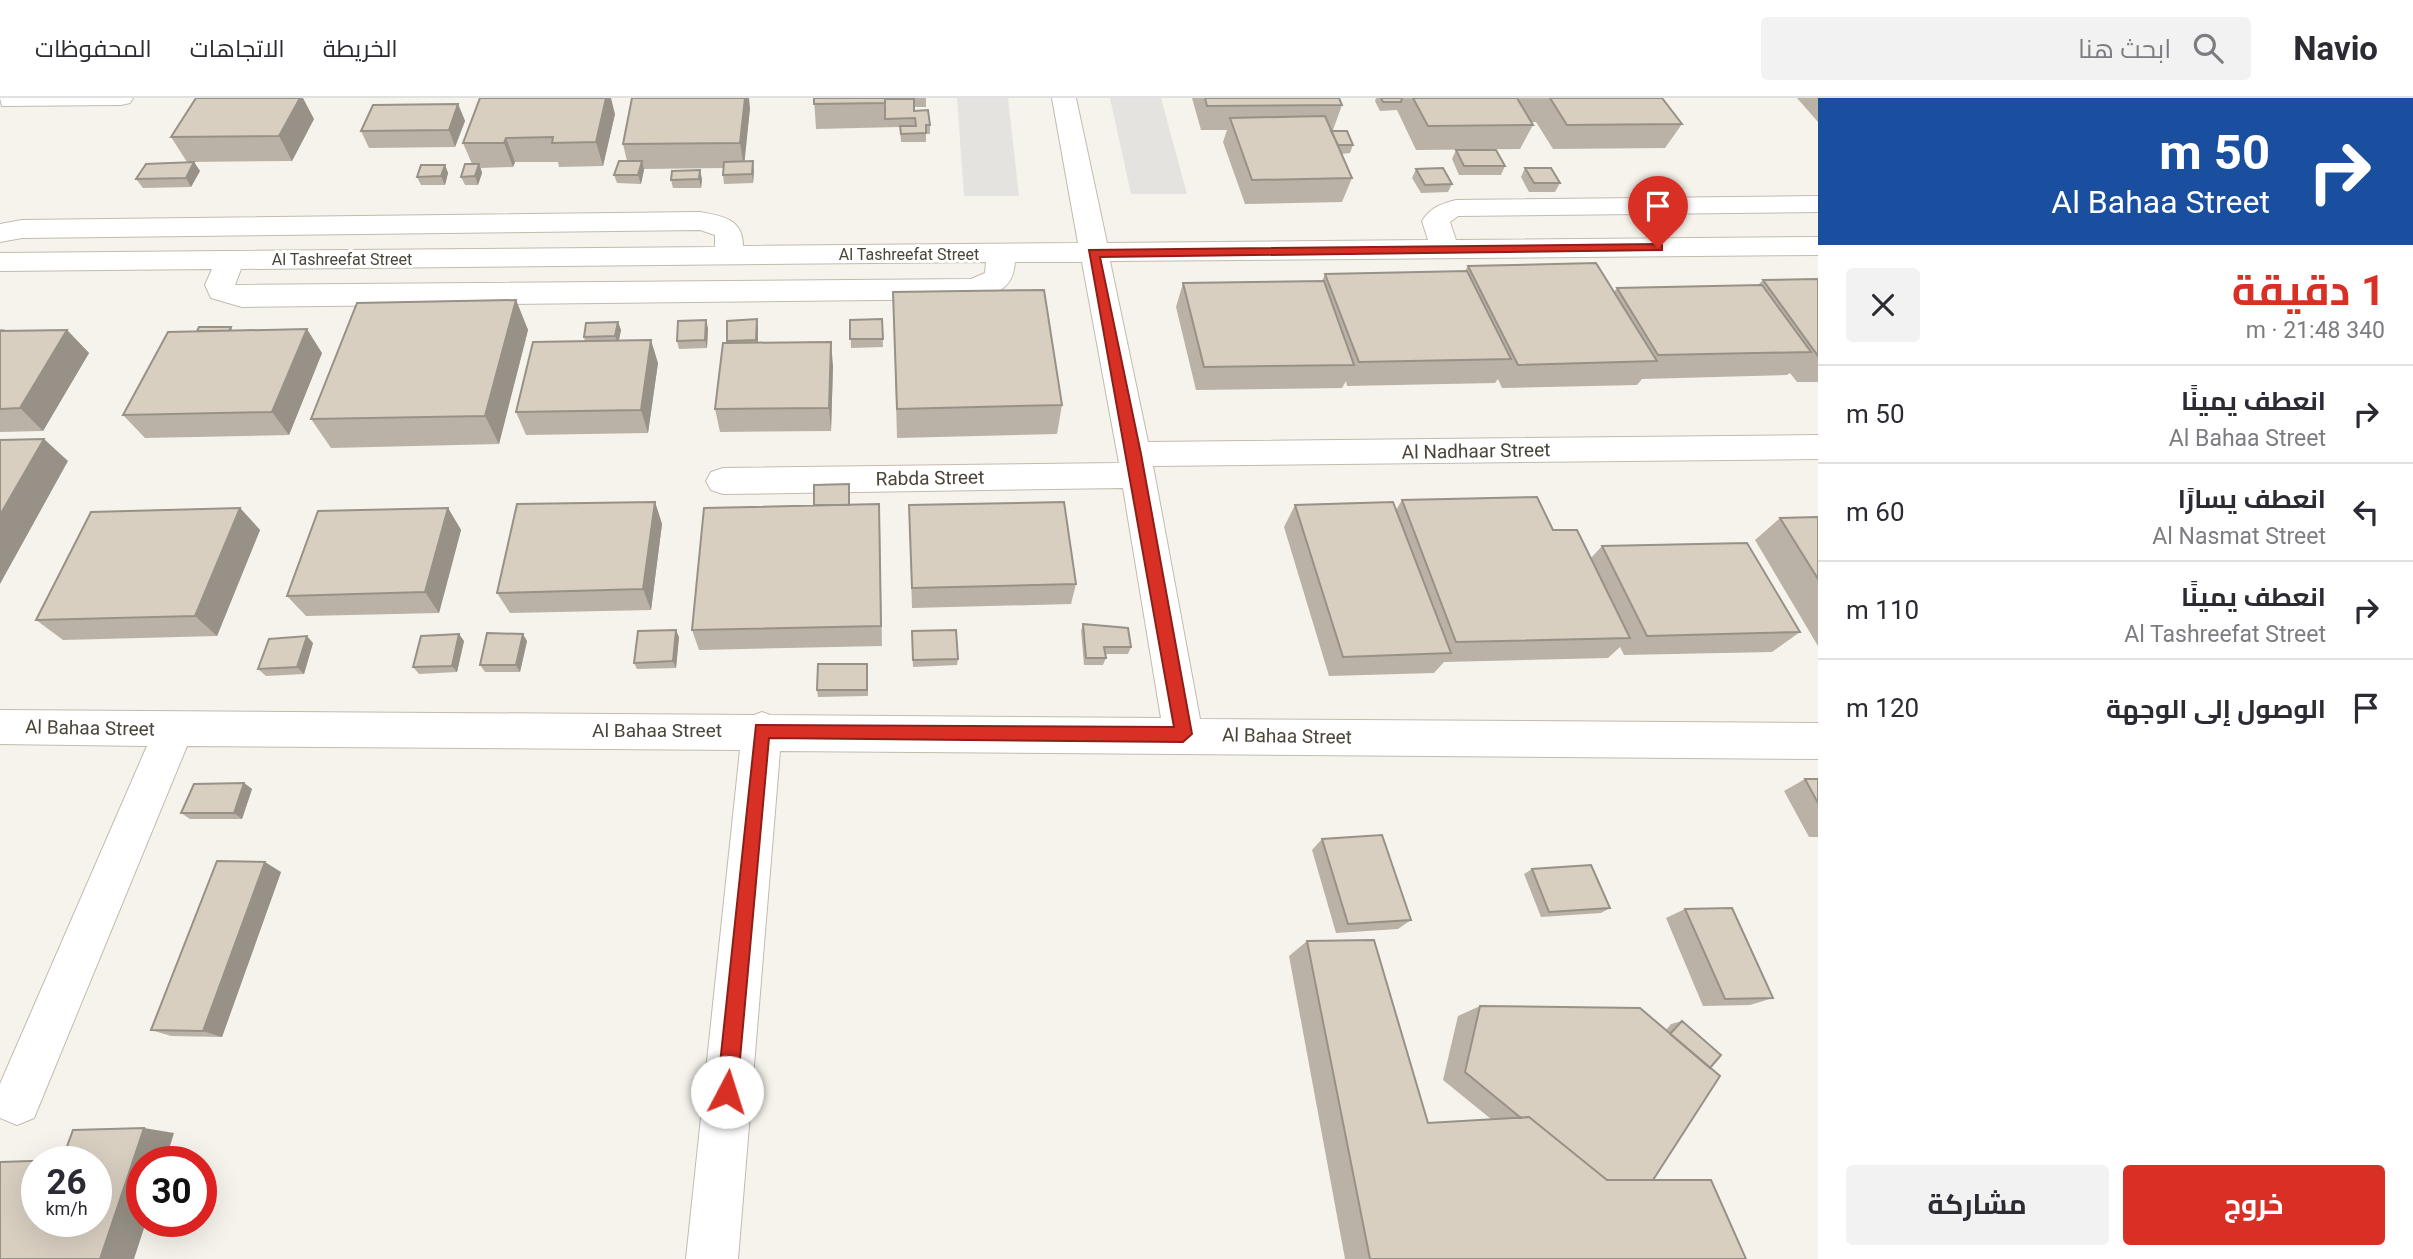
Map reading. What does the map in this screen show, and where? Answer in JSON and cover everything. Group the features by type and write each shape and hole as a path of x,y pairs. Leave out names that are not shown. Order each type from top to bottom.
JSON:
{"street":[{"path":"2,99 121,98"},
{"path":"1064,98 1136,465 1183,734"},
{"path":"1444,250 1436,221 1446,211 1456,208 1818,204"},
{"path":"0,233 22,229 700,221 717,224 729,232 729,256"},
{"name":"Al Tashreefat Street","path":"0,262 1818,246"},
{"path":"231,260 220,285 221,291 242,298 971,289 988,285 999,278 1001,254"},
{"name":"Al Nadhaar Street","path":"1136,465 1818,447"},
{"name":"Rabda Street","path":"723,481 1136,465"},
{"name":"Al Bahaa Street","path":"0,727 762,730 1818,741"},
{"path":"17,1101 174,729"},
{"path":"712,1259 762,730"}],"shaded area":[{"path":"957,98 1008,98 1019,196 964,196"},
{"path":"1110,98 1161,98 1187,194 1131,194"}],"building":[{"path":"196,98 300,98 279,136 171,137"},
{"path":"480,98 606,98 596,142 552,143 553,137 506,138 504,143 463,143"},
{"path":"632,98 745,98 740,143 623,144"},
{"path":"814,98 885,98 885,103 814,104"},
{"path":"1205,98 1339,98 1342,105 1207,106"},
{"path":"1381,98 1402,98 1401,102 1383,102"},
{"path":"1413,98 1517,98 1533,125 1428,126"},
{"path":"1550,98 1662,98 1682,124 1567,125"},
{"path":"885,99 914,99 914,111 928,110 930,125 926,125 926,133 901,134 900,126 916,126 915,118 885,119"},
{"path":"458,104 449,130 361,131 373,105"},
{"path":"1325,116 1352,178 1252,180 1230,118"},
{"path":"1331,131 1347,131 1353,145 1338,145"},
{"path":"1456,150 1496,150 1505,166 1464,166"},
{"path":"619,161 642,161 638,175 614,175"},
{"path":"753,161 752,174 723,175 724,162"},
{"path":"194,162 186,178 136,179 146,164"},
{"path":"465,164 479,164 475,176 461,177"},
{"path":"421,165 445,165 441,176 417,177"},
{"path":"1443,168 1452,184 1425,185 1416,169"},
{"path":"1525,168 1551,168 1560,183 1534,183"},
{"path":"700,170 699,179 671,180 672,171"},
{"path":"1596,263 1657,361 1518,365 1468,266"},
{"path":"1467,271 1511,359 1359,362 1325,274"},
{"path":"1818,279 1818,356 1763,280"},
{"path":"1324,281 1354,365 1204,367 1183,283"},
{"path":"1762,285 1811,352 1658,355 1617,288"},
{"path":"1044,290 1062,405 897,409 893,292"},
{"path":"516,300 485,416 311,419 357,303"},
{"path":"757,319 756,340 727,341 727,321"},
{"path":"882,319 883,339 850,339 850,320"},
{"path":"706,320 705,340 677,341 678,321"},
{"path":"618,322 615,336 584,337 586,323"},
{"path":"199,327 231,327 229,331 197,331"},
{"path":"307,329 272,412 123,415 168,332"},
{"path":"67,330 20,408 0,409 0,331"},
{"path":"651,340 641,410 516,412 533,342"},
{"path":"831,342 829,408 715,409 723,343"},
{"path":"44,439 0,515 0,440"},
{"path":"849,484 849,505 814,505 814,485"},
{"path":"1537,497 1553,530 1577,530 1630,638 1456,642 1402,500"},
{"path":"655,502 643,589 497,593 517,504"},
{"path":"1064,502 1076,584 912,588 909,505"},
{"path":"1393,502 1451,653 1343,657 1295,505"},
{"path":"879,504 881,626 692,630 704,508"},
{"path":"240,508 195,616 36,620 91,512"},
{"path":"448,508 425,592 287,596 318,511"},
{"path":"1818,517 1818,579 1780,518"},
{"path":"1747,543 1800,632 1647,636 1602,546"},
{"path":"1083,624 1128,628 1131,647 1104,647 1106,658 1086,658"},
{"path":"676,630 673,661 634,663 638,631"},
{"path":"956,630 958,659 913,660 912,631"},
{"path":"487,633 523,634 516,665 480,665"},
{"path":"459,634 452,666 413,667 421,636"},
{"path":"307,636 297,667 258,669 269,639"},
{"path":"818,664 867,664 867,690 817,690"},
{"path":"1805,779 1818,779 1818,803"},
{"path":"244,783 234,813 181,813 194,784"},
{"path":"1382,835 1411,920 1348,924 1322,839"},
{"path":"217,861 265,862 203,1031 151,1030"},
{"path":"1591,865 1610,908 1549,912 1532,869"},
{"path":"1732,908 1773,998 1725,999 1685,909"},
{"path":"1374,940 1428,1123 1529,1117 1607,1180 1711,1180 1746,1259 1370,1259 1307,941"},
{"path":"1480,1006 1640,1008 1720,1076 1653,1180 1607,1180 1529,1117 1521,1118 1465,1072"},
{"path":"1682,1021 1721,1055 1710,1068 1670,1034"},
{"path":"144,1128 138,1146 126,1146 126,1182 112,1223 112,1146 67,1146 73,1130"},
{"path":"21,1161 21,1237 107,1237 100,1259 0,1259 0,1162"}],"route":[{"path":"727,1092 762,730 1183,734 1134,454 1093,253 1658,248"}]}
